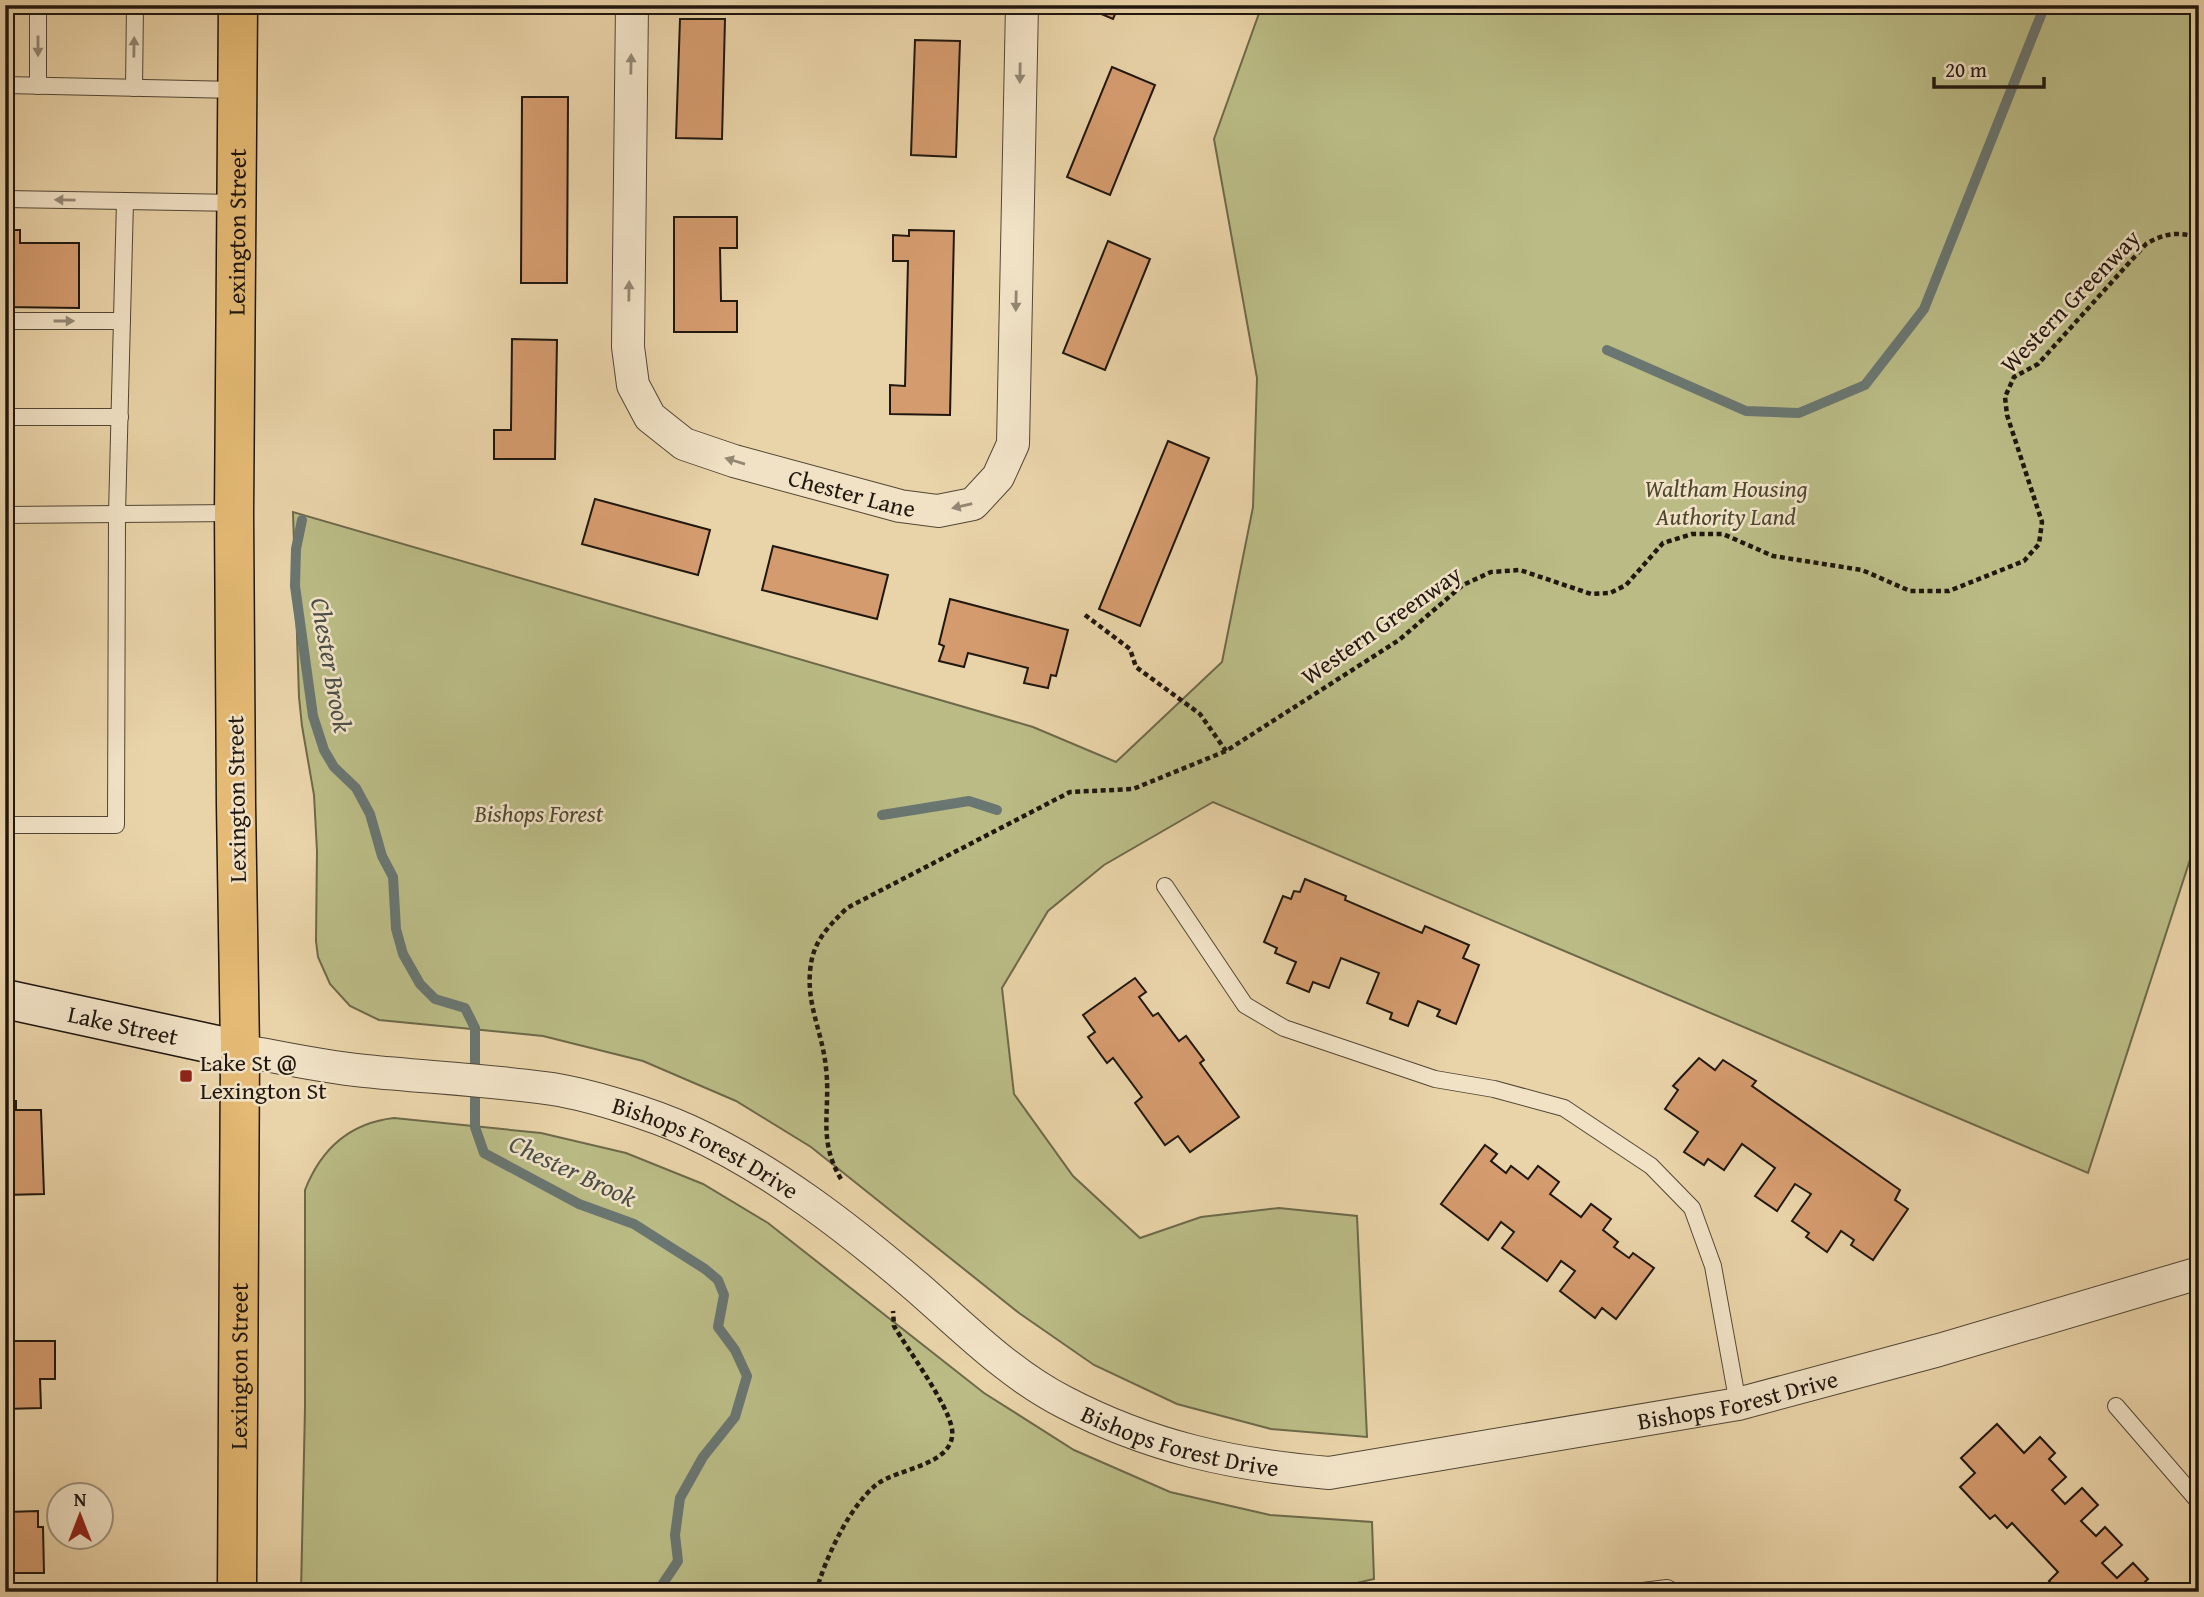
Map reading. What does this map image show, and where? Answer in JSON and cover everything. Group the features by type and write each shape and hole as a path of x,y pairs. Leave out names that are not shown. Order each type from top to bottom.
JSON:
{"main road":[{"name":"Lexington Street","path":"237,1592 240,1050 234,513 238,5"}],"street":[{"name":"Chester Lane","path":"632,5 628,347 633,385 650,417 684,444 734,461 900,506 938,511 973,504 998,477 1013,444 1022,5"},
{"name":"Lake Street","path":"5,999 240,1050"},
{"name":"Bishops Forest Drive","path":"240,1050 361,1071 548,1088 613,1105 688,1131 752,1164 813,1205 892,1266 1003,1362 1062,1401 1127,1431 1203,1456 1271,1468 1329,1473 1738,1404 1939,1350 2199,1273"}],"lane":[{"path":"38,5 38,86"},
{"path":"134,88 135,5"},
{"path":"5,85 237,90"},
{"path":"5,199 237,203"},
{"path":"5,825 116,825 117,514 125,201"},
{"path":"5,320 122,321"},
{"path":"5,417 120,417"},
{"path":"5,515 234,513"},
{"path":"1165,886 1245,1005 1284,1028 1435,1079 1494,1089 1564,1108 1651,1166 1692,1208 1713,1266 1738,1404"},
{"path":"2116,1406 2199,1502"},
{"path":"1635,1592 1667,1588 1675,1592"}],"path":[{"name":"Western Greenway","path":"850,1187 840,1178 827,1147 827,1068 811,1007 810,971 821,934 847,908 1070,792 1133,789 1226,751 1399,640 1463,584 1491,572 1520,570 1591,594 1610,593 1626,584 1663,543 1692,534 1723,534 1773,556 1862,570 1910,591 1949,591 2024,561 2039,544 2042,522 2007,415 2005,397 2014,377 2038,364 2146,244 2163,234 2182,232 2199,238"},
{"path":"1085,615 1130,649 1136,667 1200,714 1226,751"},
{"path":"816,1592 821,1574 854,1508 877,1483 934,1460 948,1448 953,1432 948,1414 894,1326 893,1304"}],"green space":[{"name":"Waltham Housing Authority Land","path":"1262,5 2199,5 2199,832 2088,1173 1213,802 1104,865 1048,911 1002,988 1014,1094 1073,1176 1140,1238 1201,1217 1279,1208 1357,1216 1367,1437 1271,1429 1177,1404 1094,1365 1019,1313 811,1147 736,1101 643,1061 543,1036 379,1020 350,1006 330,984 318,957 316,941 317,851 314,795 299,697 293,512 1033,727 1116,762 1222,662 1253,507 1257,378 1214,139"},
{"path":"394,1118 541,1133 626,1153 703,1184 768,1223 984,1393 1074,1450 1170,1492 1270,1515 1372,1522 1374,1579 1318,1592 301,1592 305,1408 305,1190 319,1162 339,1140 364,1126"}],"building":[{"path":"1080,5 1119,5 1113,19"},
{"path":"680,19 725,19 722,139 676,138"},
{"path":"915,40 960,41 956,157 911,155"},
{"path":"1112,67 1155,85 1110,195 1067,177"},
{"path":"522,97 568,97 567,283 521,283"},
{"path":"674,217 737,217 737,248 720,248 721,301 737,301 737,332 674,332"},
{"path":"5,230 20,230 20,243 79,243 79,308 5,307"},
{"path":"909,230 954,231 950,415 890,414 890,385 905,386 908,261 893,261 893,235 909,236"},
{"path":"1108,241 1150,259 1105,370 1063,353"},
{"path":"512,339 557,340 555,459 494,459 494,430 511,430"},
{"path":"1168,441 1209,458 1140,626 1099,609"},
{"path":"595,499 710,530 698,575 582,544"},
{"path":"773,546 888,575 877,619 762,590"},
{"path":"950,599 1068,630 1056,676 1051,675 1048,688 1024,683 1028,668 968,653 964,667 939,661 944,646 939,644"},
{"path":"1305,879 1346,896 1345,900 1422,933 1425,926 1469,945 1463,958 1479,965 1456,1024 1437,1016 1440,1010 1418,1001 1408,1026 1390,1019 1392,1013 1367,1003 1379,973 1341,958 1329,988 1313,982 1309,992 1287,983 1296,962 1275,953 1277,948 1264,942 1283,896 1291,899 1294,891 1300,892"},
{"path":"1135,978 1146,992 1139,997 1153,1016 1158,1013 1179,1041 1186,1036 1204,1060 1200,1063 1239,1117 1190,1152 1178,1136 1165,1145 1135,1103 1142,1097 1113,1058 1107,1063 1088,1037 1095,1032 1083,1015"},
{"path":"1699,1058 1715,1070 1723,1060 1756,1081 1752,1086 1900,1190 1895,1200 1908,1209 1873,1260 1851,1245 1854,1240 1841,1231 1827,1252 1806,1237 1809,1233 1792,1221 1811,1194 1795,1184 1777,1211 1755,1196 1775,1168 1742,1144 1724,1170 1708,1159 1704,1165 1684,1152 1698,1132 1665,1109 1678,1090 1673,1086"},
{"path":"5,1101 16,1101 16,1110 41,1110 44,1194 5,1195"},
{"path":"1485,1145 1497,1154 1491,1161 1506,1173 1511,1166 1528,1179 1538,1166 1559,1182 1550,1194 1581,1217 1591,1204 1611,1219 1603,1230 1618,1242 1614,1247 1629,1258 1633,1253 1654,1268 1616,1319 1602,1308 1595,1318 1560,1291 1575,1271 1561,1261 1547,1281 1502,1248 1514,1232 1501,1222 1488,1240 1441,1204"},
{"path":"5,1341 55,1341 55,1379 40,1379 41,1408 5,1409"},
{"path":"1997,1424 2024,1453 2040,1437 2055,1453 2049,1459 2066,1477 2052,1490 2065,1504 2082,1488 2098,1505 2081,1521 2096,1536 2105,1527 2122,1545 2102,1563 2117,1578 2133,1563 2148,1579 2135,1592 2059,1592 2049,1581 2058,1572 2012,1523 2007,1528 1995,1515 1990,1519 1960,1487 1975,1473 1961,1458"},
{"path":"38,1511 38,1527 43,1527 44,1573 5,1573 7,1512"}],"waterway":[{"path":"1607,350 1746,411 1799,413 1865,385 1924,309 2045,5"},
{"name":"Chester Brook","path":"302,520 296,549 295,586 313,716 324,750 334,767 356,788 370,814 382,856 393,877 396,929 403,954 420,984 435,999 465,1008 475,1028 475,1127 484,1153 579,1204 634,1224 705,1269 718,1280 724,1295 718,1327 735,1350 747,1376 735,1417 703,1457 680,1498 675,1535 678,1561 655,1592"},
{"path":"882,815 969,801 997,810"}],"place":[{"name":"Lake St @ Lexington St","path":"186,1076"}],"park label":[{"name":"Bishops Forest","path":"539,813"}]}
